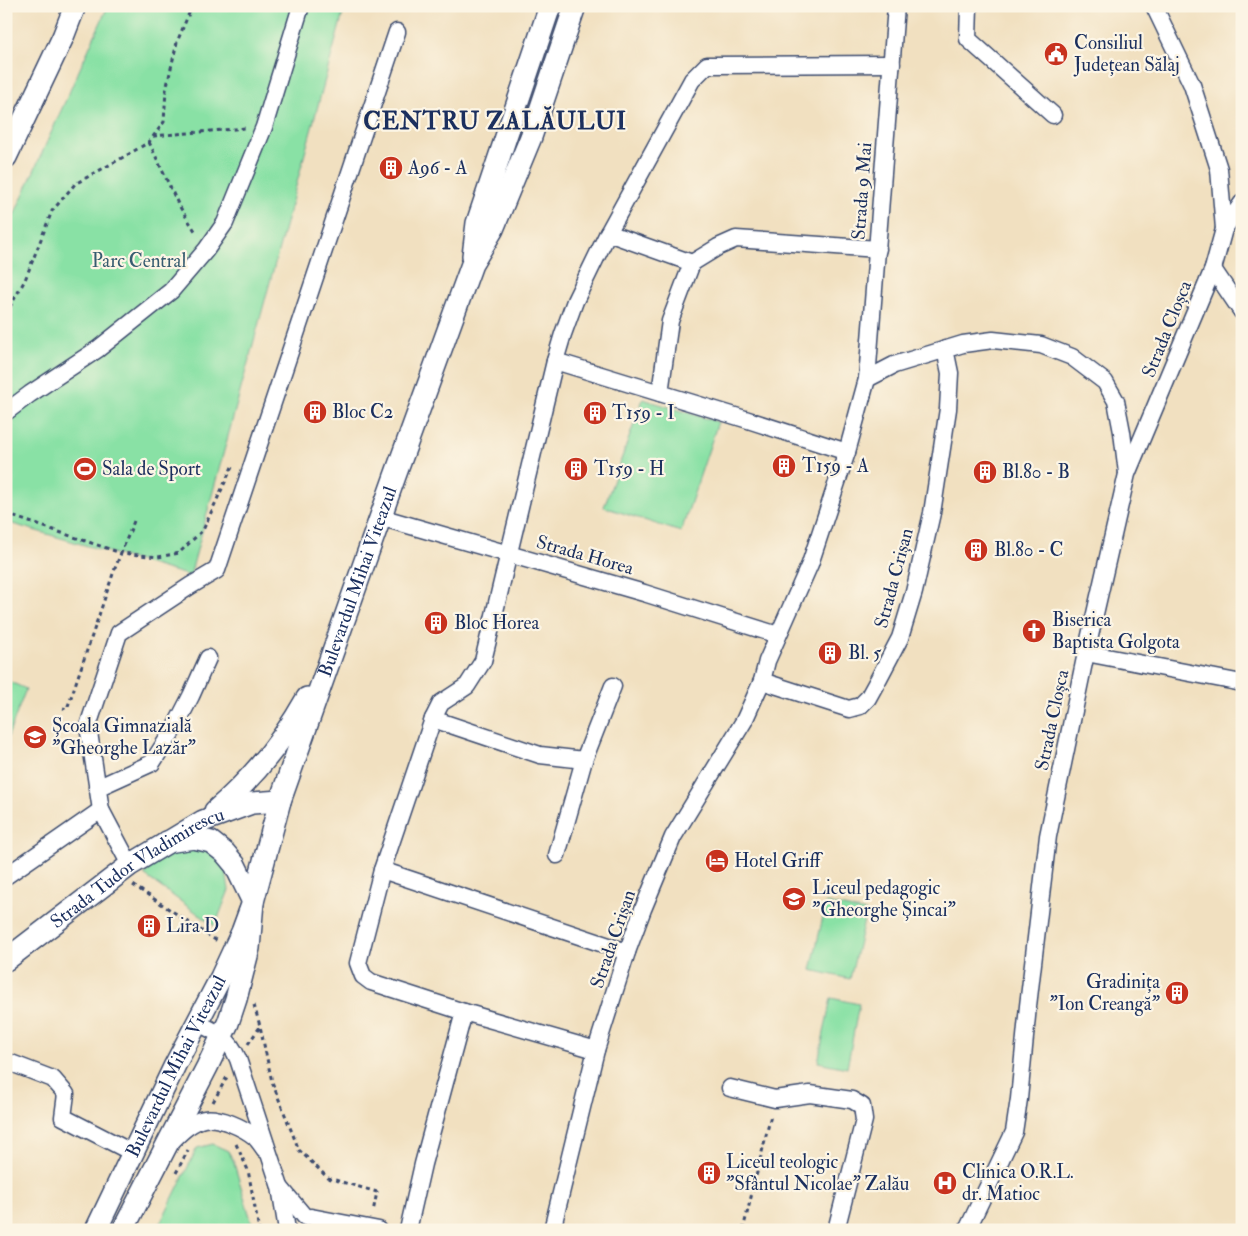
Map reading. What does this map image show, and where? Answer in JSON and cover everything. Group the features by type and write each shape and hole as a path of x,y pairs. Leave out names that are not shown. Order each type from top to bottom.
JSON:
{"main road":[{"name":"Bulevardul Mihai Viteazul","path":"472,264 477,223 550,6"},
{"name":"Bulevardul Mihai Viteazul","path":"96,1230 175,1065 240,938 253,902 280,801 380,517 472,264 493,229 528,145 575,6"},
{"path":"6,157 75,7"},
{"path":"203,821 258,769 305,701 331,654"},
{"name":"Strada Tudor Vladimirescu","path":"6,960 130,874 167,842 203,821 252,803 280,801"},
{"path":"167,842 194,838 211,842 225,853 235,865 253,902"},
{"name":"Bulevardul Mihai Viteazul","path":"123,1230 222,1036 236,999 249,948 253,902"}],"street":[{"path":"6,412 98,349 171,291 206,250 225,223 264,127 301,6"},
{"name":"Strada 9 Mai","path":"868,378 896,6"},
{"path":"969,6 968,39 1053,115"},
{"path":"1154,6 1192,85 1219,169 1224,229"},
{"path":"130,874 100,810 88,726 119,633 217,570 397,32"},
{"path":"596,1050 464,1012 371,982 363,976 358,963 382,870 433,719 441,703 468,686 483,661 555,361 575,301 608,232 692,80 707,64 892,64"},
{"name":"Strada Cloșca","path":"967,1230 1014,1132 1048,836 1086,653 1128,474 1213,269 1224,229 1242,203"},
{"path":"608,232 692,263"},
{"path":"660,393 670,321 692,263 718,246 736,240 878,249"},
{"path":"1213,269 1242,312"},
{"path":"868,378 894,365 945,349 963,344 993,340 1040,346 1072,356 1105,382 1116,401 1128,474"},
{"name":"Strada Crișan","path":"762,681 849,709 860,706 868,698 900,638 914,592 932,512 948,409 950,373 945,349"},
{"path":"555,361 846,452"},
{"name":"Strada Crișan","path":"552,1230 596,1050 627,952 673,837 744,721 762,681 767,661 810,564 868,378"},
{"name":"Strada Horea","path":"380,517 778,635"},
{"path":"1086,653 1242,683"},
{"path":"97,788 152,762 175,727 208,658"},
{"path":"557,855 584,760 613,686"},
{"path":"433,719 540,755 584,760"},
{"path":"6,876 100,810"},
{"path":"382,870 627,952"},
{"path":"408,1230 422,1164 464,1012"},
{"path":"198,1023 222,1036 230,1044 238,1059 280,1187 288,1230"},
{"path":"6,1061 53,1079 66,1094 63,1116 133,1153"},
{"path":"730,1088 775,1099 810,1094 852,1100 862,1106 864,1120 836,1230"},
{"path":"163,1151 180,1132 192,1124 205,1119 228,1123 244,1130 257,1139 270,1158"},
{"path":"280,1187 308,1217 321,1223 325,1230"},
{"path":"288,1230 294,1221 308,1217 353,1228 379,1230"}],"path":[{"path":"6,314 25,280 52,211 76,184 149,142 164,122 166,90 177,42 192,6"},
{"path":"153,136 264,127"},
{"path":"149,142 178,204 206,250"},
{"path":"6,514 121,553 158,557 179,553 203,530 235,462"},
{"path":"63,708 68,708 114,571 134,521"},
{"path":"130,874 218,942"},
{"path":"260,1026 272,1082 299,1150 328,1178 377,1192"},
{"path":"743,1230 775,1099"},
{"path":"236,1144 248,1170 259,1230"}],"green space":[{"name":"Parc Central","path":"108,6 345,6 190,576 6,522 6,233"},
{"path":"643,399 718,422 681,532 604,507"},
{"path":"6,680 26,689 7,739 6,738"},
{"path":"188,844 212,851 224,859 229,890 215,926 144,875 162,855"},
{"path":"826,903 866,912 850,979 811,970"},
{"path":"831,998 859,1004 847,1068 818,1062"},
{"path":"213,1144 228,1151 233,1160 254,1230 157,1230 197,1148"}],"place":[{"name":"Consiliul Județean Sălaj","path":"1056,54"},
{"name":"A96 - A","path":"391,168"},
{"name":"Bloc C2","path":"315,412"},
{"name":"T159 - I","path":"595,413"},
{"name":"T159 - A","path":"784,466"},
{"name":"Sala de Sport","path":"85,469"},
{"name":"T159 - H","path":"576,469"},
{"name":"Bl.80 - B","path":"985,472"},
{"name":"Bl.80 - C","path":"976,550"},
{"name":"Bloc Horea","path":"436,623"},
{"name":"Biserica Baptista Golgota","path":"1034,631"},
{"name":"Bl. 5","path":"830,653"},
{"name":"Școala Gimnazială \"Gheorghe Lazăr\"","path":"35,737"},
{"name":"Hotel Griff","path":"717,861"},
{"name":"Liceul pedagogic ”Gheorghe Șincai”","path":"794,899"},
{"name":"Lira D","path":"149,926"},
{"name":"Gradinița ”Ion Creangă”","path":"1177,993"},
{"name":"Liceul teologic ”Sfântul Nicolae” Zalău","path":"709,1173"},
{"name":"Clinica O.R.L. dr. Matioc","path":"945,1183"}],"district":[{"name":"CENTRU ZALĂULUI","path":"495,121"}]}
